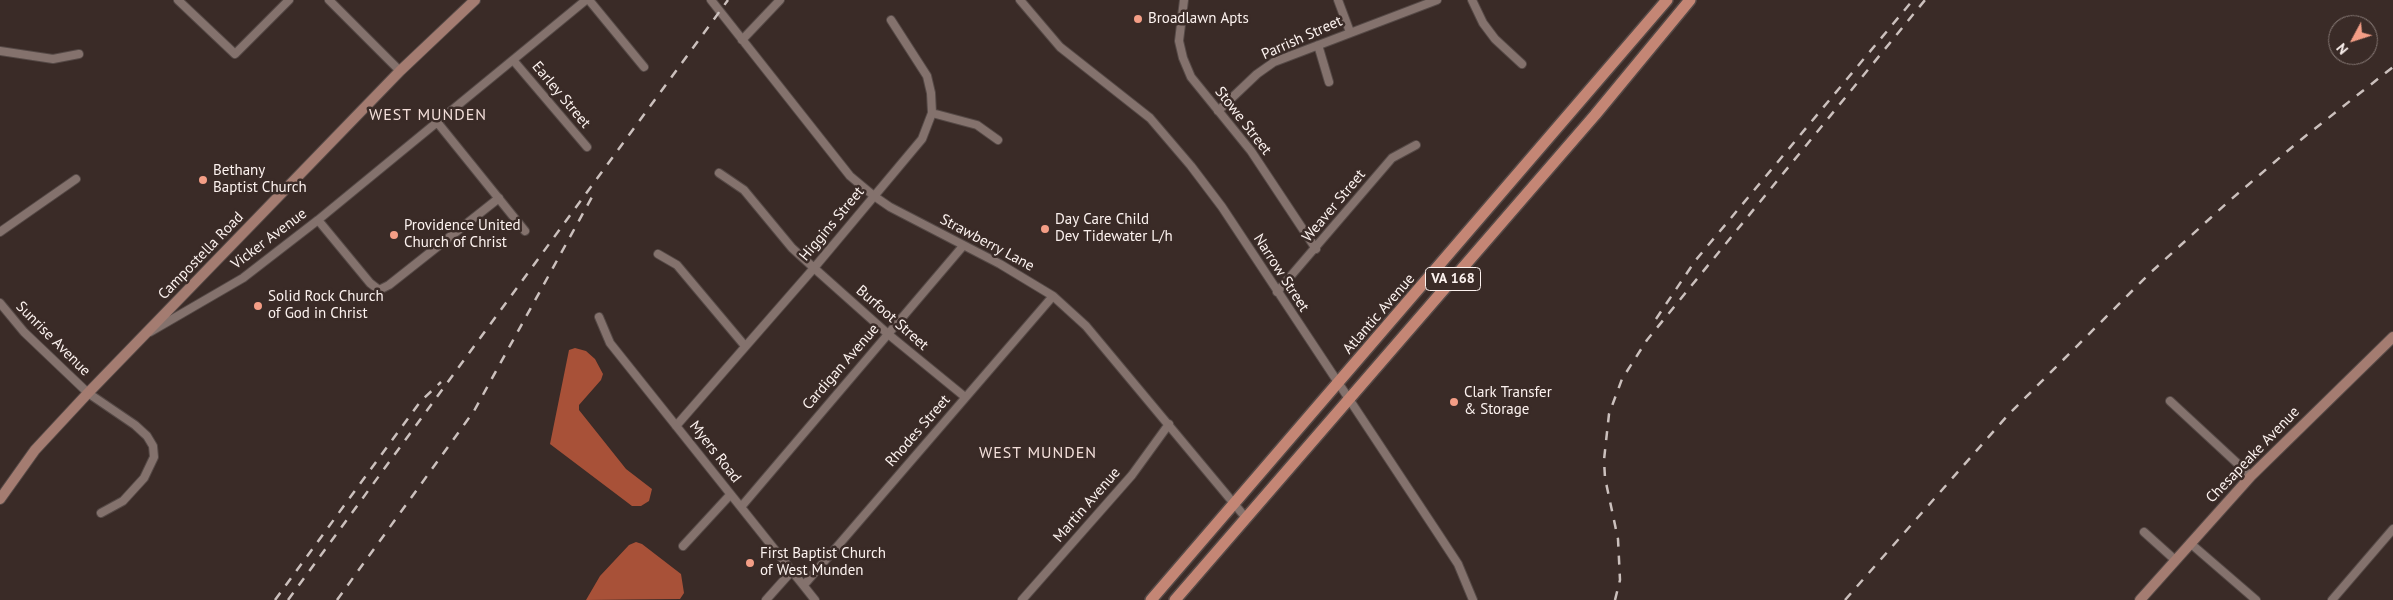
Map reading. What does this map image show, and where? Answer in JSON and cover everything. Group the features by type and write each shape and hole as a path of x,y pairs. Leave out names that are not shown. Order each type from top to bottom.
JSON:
{"main road":[{"name":"Campostella Road","path":"0,499 34,450 88,393 400,71 475,0"},
{"name":"Atlantic Avenue","path":"1151,600 1668,0"},
{"name":"VA 168","path":"1175,600 1595,115 1690,0"},
{"name":"Chesapeake Avenue","path":"2140,600 2174,559 2251,476 2393,337"}],"street":[{"path":"178,0 235,54 289,0"},
{"path":"328,0 400,71"},
{"path":"587,0 644,67"},
{"name":"Vicker Avenue","path":"146,334 243,278 318,220 587,0"},
{"name":"Strawberry Lane","path":"711,0 824,146 850,176 874,196 963,246 1013,271 1053,296 1086,326 1246,518"},
{"path":"742,40 780,0"},
{"name":"Narrow Street","path":"1020,0 1060,48 1128,98 1150,118 1169,138 1222,207 1458,564 1473,600"},
{"name":"Stowe Street","path":"1184,0 1179,41 1183,58 1191,77 1251,150 1316,249"},
{"path":"1338,0 1350,32"},
{"name":"Parrish Street","path":"1218,111 1257,74 1274,62 1437,0"},
{"path":"1472,0 1483,23 1495,39 1522,64"},
{"name":"Higgins Street","path":"676,426 814,268 922,139 932,113 931,93 927,76 891,20"},
{"path":"1318,45 1329,82"},
{"path":"0,51 53,59 79,54"},
{"name":"Earley Street","path":"513,60 587,148"},
{"path":"932,113 977,125 998,140"},
{"path":"437,122 525,230"},
{"name":"Weaver Street","path":"1277,292 1316,249 1392,158 1416,145"},
{"name":"Burfoot Street","path":"719,173 744,190 792,248 888,334 965,397"},
{"path":"0,232 76,179"},
{"path":"318,220 370,283 380,290 389,285 499,198"},
{"name":"Cardigan Avenue","path":"741,507 963,246"},
{"path":"658,254 678,265 745,346"},
{"name":"Rhodes Street","path":"804,586 1053,296"},
{"name":"Sunrise Avenue","path":"0,304 18,326 88,393 147,436 153,451 151,467 134,491 123,502 101,513"},
{"name":"Myers Road","path":"599,317 610,343 815,600"},
{"path":"2170,400 2251,476"},
{"name":"Martin Avenue","path":"1022,600 1132,474 1169,424"},
{"path":"683,546 730,495"},
{"path":"2332,600 2393,529"},
{"path":"2144,532 2174,559"},
{"path":"2190,543 2256,600"},
{"path":"766,600 791,572"}],"shaded area":[{"path":"575,348 586,351 595,359 603,374 601,380 579,405 579,410 626,469 652,489 649,501 641,506 632,506 550,444 569,350"},
{"path":"636,542 642,544 681,574 684,593 680,599 586,600 600,576 629,545"}],"railway":[{"path":"288,600 728,0"},
{"path":"1656,319 1695,261 1913,0"},
{"path":"1615,600 1620,580 1618,539 1605,478 1604,460 1609,414 1622,379 1647,340 1925,0"},
{"path":"1845,600 2008,415 2149,274 2228,202 2298,142 2393,67"},
{"path":"337,600 474,411 592,197"},
{"path":"275,600 420,402 441,382"}],"place":[{"name":"Broadlawn Apts","path":"1138,19"},
{"name":"Bethany Baptist Church","path":"203,180"},
{"name":"Day Care Child Dev Tidewater L/h","path":"1045,229"},
{"name":"Providence United Church of Christ","path":"394,235"},
{"name":"Solid Rock Church of God in Christ","path":"258,306"},
{"name":"Clark Transfer & Storage","path":"1454,402"},
{"name":"First Baptist Church of West Munden","path":"750,563"}],"district":[{"name":"WEST MUNDEN","path":"428,115"},
{"name":"WEST MUNDEN","path":"1038,453"}]}
